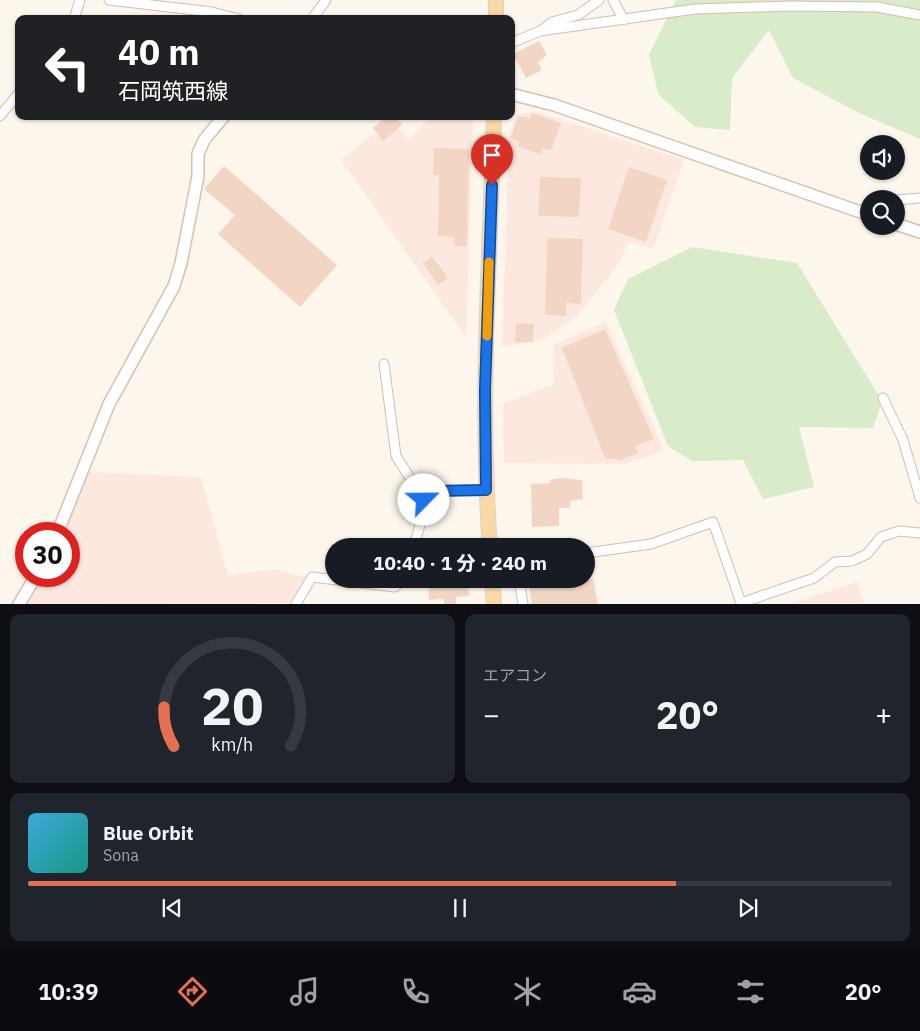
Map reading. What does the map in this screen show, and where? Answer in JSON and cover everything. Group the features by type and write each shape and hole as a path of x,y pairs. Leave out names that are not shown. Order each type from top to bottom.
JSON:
{"main road":[{"path":"496,0 496,15"},
{"path":"489,538 486,490 485,390 494,120"},
{"path":"493,588 494,604"}],"street":[{"path":"75,15 80,0"},
{"path":"109,0 224,15"},
{"path":"315,15 326,0"},
{"path":"515,41 540,31 552,22 578,15 599,0"},
{"path":"613,0 624,20"},
{"path":"540,31 695,9 790,6 877,7 920,16"},
{"path":"515,95 554,105 860,210"},
{"path":"0,116 15,98"},
{"path":"62,522 109,404 174,286 181,263 198,176 198,154 204,140 221,120"},
{"path":"905,199 920,198"},
{"path":"905,227 920,232"},
{"path":"384,364 396,456 424,500"},
{"path":"883,398 903,440 920,498"},
{"path":"416,538 420,525 419,504 433,491 486,490"},
{"path":"595,552 651,544 713,522 741,603 814,578 835,562 852,561 867,554 881,537 899,530 920,534"},
{"path":"296,604 312,577 325,579"},
{"path":"19,604 29,587"},
{"path":"521,588 523,604"}],"shaded area":[{"path":"538,112 684,160 653,249 629,241 618,265 578,315 549,336 531,343 502,346 509,135 517,114"},
{"path":"428,120 473,120 466,337 341,160 390,121 410,140"},
{"path":"606,322 664,450 626,464 504,463 503,404 553,384 554,344"},
{"path":"89,472 201,477 228,575 276,569 306,577 290,603 24,604 34,587 80,587 80,522 66,522"},
{"path":"857,582 864,603 792,603"}],"green space":[{"path":"676,0 920,0 920,139 859,113 793,78 769,30 732,78 730,130 695,127 658,94 649,54"},
{"path":"692,247 797,263 882,401 873,428 799,427 814,487 763,499 743,460 692,461 668,446 614,310 628,279"}],"building":[{"path":"539,41 547,55 538,62 542,70 526,78 515,58 515,53"},
{"path":"532,113 561,123 551,151 542,148 540,154 518,147 519,141 511,138 518,116 530,118"},
{"path":"382,120 398,120 402,125 383,141 373,128"},
{"path":"434,148 469,149 467,246 454,246 454,237 438,236 439,175 433,175"},
{"path":"224,166 337,265 300,307 218,234 235,215 204,189"},
{"path":"629,167 667,180 646,242 608,229"},
{"path":"540,177 581,178 579,217 538,216"},
{"path":"547,238 583,239 581,304 566,303 566,316 545,315"},
{"path":"432,256 448,278 438,285 423,263"},
{"path":"516,323 534,324 533,342 515,342"},
{"path":"605,329 654,439 635,446 638,453 620,460 605,458 562,348"},
{"path":"561,478 582,480 583,499 570,501 570,508 559,508 559,526 532,527 531,484 550,483 550,480"},
{"path":"428,588 469,588 469,596 456,597 456,604 444,604 444,599 429,600"},
{"path":"529,588 595,588 598,604 532,604"}],"slow traffic":[{"path":"487,336 489,262"}],"route":[{"path":"424,500 433,491 486,490 485,390 492,185"}]}
